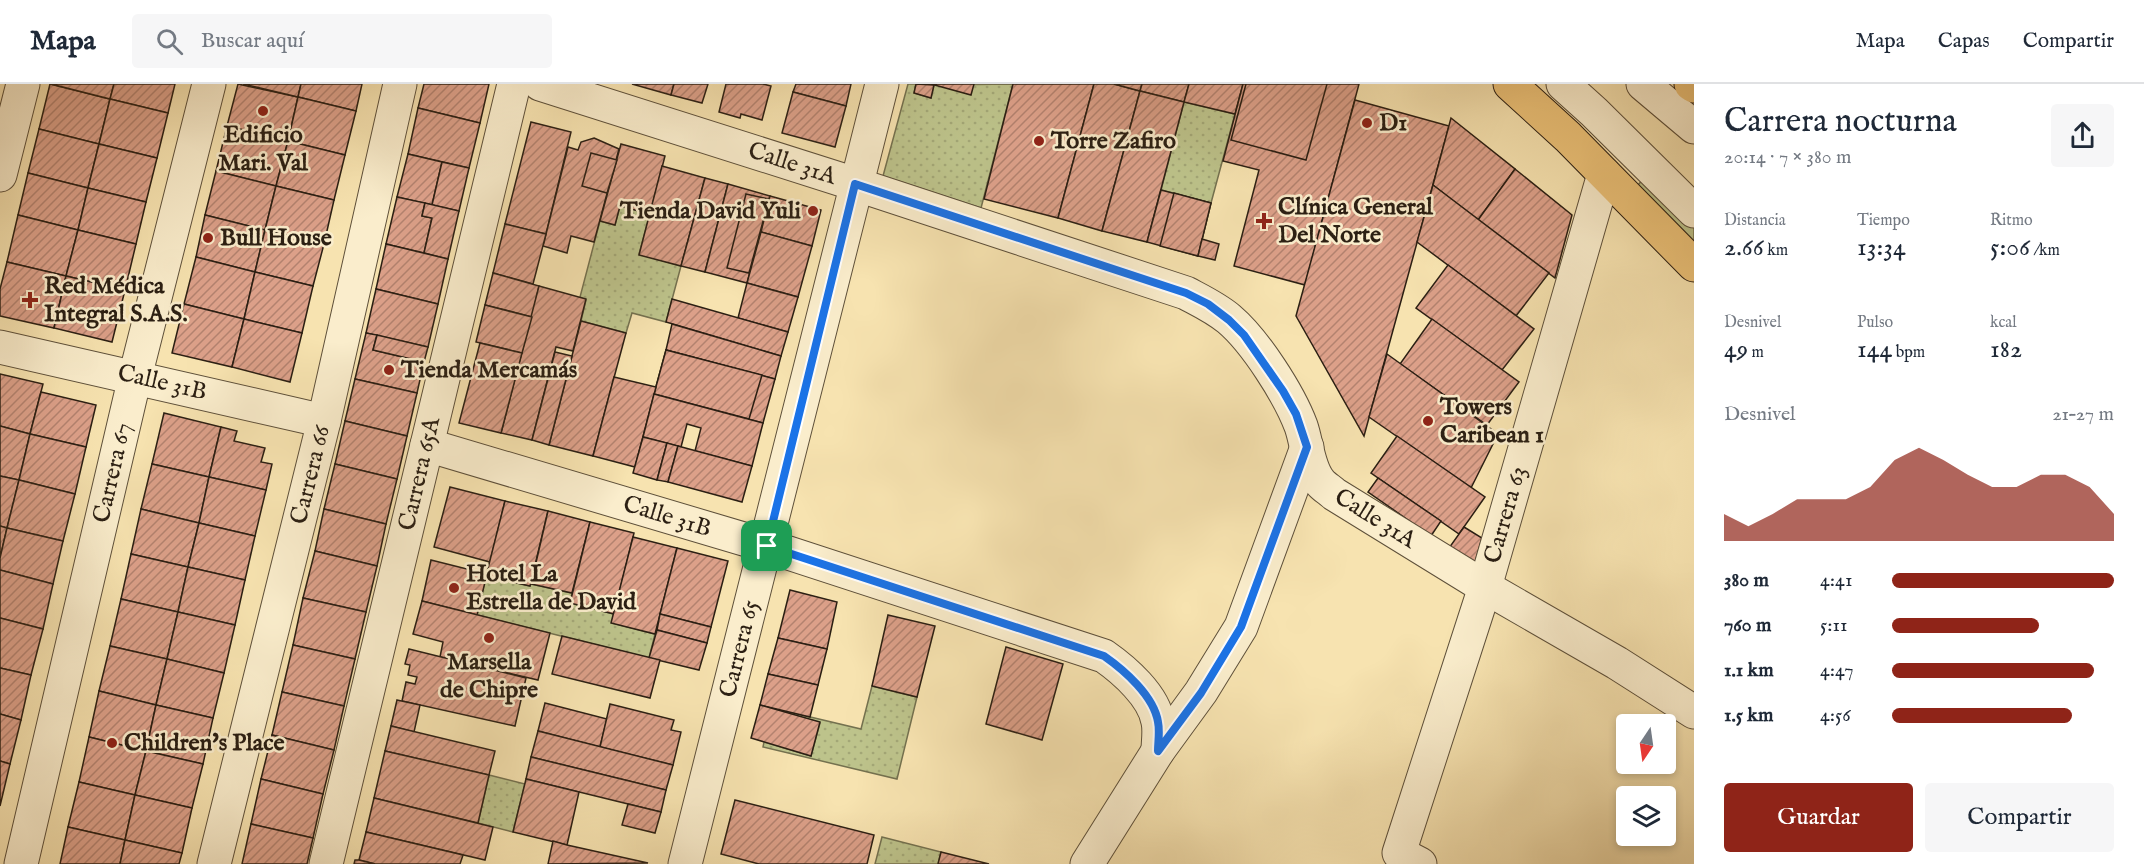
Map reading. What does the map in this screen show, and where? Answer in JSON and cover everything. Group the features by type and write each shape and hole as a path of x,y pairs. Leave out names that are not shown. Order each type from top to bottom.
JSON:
{"highway":[{"path":"1510,84 1545,114 1694,266"}],"street":[{"path":"0,175 23,84"},
{"name":"Carrera 67","path":"21,864 135,377 209,84"},
{"name":"Carrera 66","path":"214,864 324,421 400,84"},
{"name":"Carrera 65A","path":"326,864 513,84"},
{"name":"Calle 31A","path":"540,84 855,184 1186,293 1208,304 1244,335 1271,372 1296,414 1320,482 1334,494 1485,587 1617,663 1694,712"},
{"name":"Carrera 65","path":"685,864 882,84"},
{"path":"1563,84 1694,211"},
{"path":"1643,84 1694,127"},
{"name":"Carrera 63","path":"1410,858 1604,174"},
{"name":"Calle 31B","path":"0,346 324,421"},
{"name":"Calle 31B","path":"427,445 767,546 1104,656 1131,678 1153,708 1158,722 1158,751"},
{"path":"1087,864 1158,751 1201,693 1241,627 1307,447"}],"green space":[{"path":"908,84 916,84 914,93 931,98 934,85 1013,84 981,208 883,176"},
{"path":"1184,102 1235,114 1211,203 1161,190"},
{"path":"1647,175 1694,221 1694,245 1637,186"},
{"path":"620,206 650,214 639,254 681,266 666,322 632,313 626,333 581,321 586,300 580,297 600,221 615,225"},
{"path":"486,576 572,593 570,603 614,614 612,623 655,634 649,658 477,615"},
{"path":"872,686 917,697 897,779 763,747 764,742 811,756 820,723 760,705 861,729"},
{"path":"489,775 525,784 513,832 478,823"},
{"path":"882,837 941,852 938,864 875,864"}],"building":[{"path":"50,84 110,99 99,144 39,129"},
{"path":"51,84 114,84 110,99"},
{"path":"114,84 175,84 168,113 110,99"},
{"name":"Edificio Mari. Val","path":"238,84 298,97 288,141 227,126"},
{"path":"243,84 301,84 298,97"},
{"path":"301,84 362,84 356,111 298,97"},
{"path":"424,84 489,84 480,123 418,108"},
{"path":"632,84 674,84 671,95"},
{"path":"674,84 708,84 702,103 671,95"},
{"path":"726,84 771,86 762,120 741,114 740,118 719,112"},
{"path":"796,84 851,84 846,106 793,92"},
{"path":"916,84 934,85 931,98 914,93"},
{"path":"931,84 974,84 971,95"},
{"name":"Torre Zafiro","path":"1013,84 1094,84 1058,218 984,199"},
{"path":"1094,84 1114,84 1140,91 1102,231 1058,218"},
{"path":"1114,84 1142,84 1140,91"},
{"path":"1142,84 1189,84 1184,102 1140,91"},
{"path":"1189,84 1243,84 1235,114 1184,102"},
{"name":"Clínica General Del Norte","path":"1243,84 1359,84 1305,285 1234,266 1259,170 1223,161"},
{"path":"1246,84 1327,84 1306,160 1231,140"},
{"path":"1140,91 1184,102 1147,242 1102,231"},
{"path":"793,92 846,106 835,147 782,133"},
{"path":"298,97 356,111 345,155 288,141"},
{"path":"110,99 168,113 157,158 99,144"},
{"path":"1355,100 1449,126 1364,436 1296,316"},
{"path":"418,108 480,123 469,168 408,154"},
{"path":"1451,118 1515,169 1478,220 1433,185"},
{"path":"531,122 571,132 546,234 505,224"},
{"path":"227,126 288,141 276,186 216,171"},
{"path":"39,129 99,144 88,188 28,173"},
{"path":"594,138 619,149 594,242 571,236 567,253 543,246 568,147 578,150 581,142"},
{"path":"288,141 345,155 334,200 276,186"},
{"path":"99,144 157,158 146,202 88,188"},
{"path":"621,144 665,156 650,214 620,206 615,225 600,221"},
{"path":"591,153 617,160 607,193 582,186"},
{"path":"408,154 442,162 432,205 397,197"},
{"path":"442,162 469,168 459,211 432,205"},
{"path":"662,166 705,178 681,266 639,255"},
{"path":"1515,169 1572,215 1555,278 1478,220"},
{"path":"216,171 276,186 265,230 205,215"},
{"path":"28,173 88,188 78,230 18,215"},
{"path":"705,178 728,184 705,272 681,266"},
{"path":"728,184 770,196 747,283 705,272"},
{"path":"1433,185 1549,273 1516,316 1417,242"},
{"path":"276,186 334,200 324,244 265,230"},
{"path":"88,188 146,202 136,244 78,230"},
{"path":"1161,190 1211,203 1198,256 1147,242"},
{"path":"1174,193 1211,203 1198,256 1160,246"},
{"path":"746,194 769,199 749,273 727,268"},
{"path":"770,196 821,210 812,246 761,232"},
{"path":"397,197 425,203 422,216 432,218 424,253 386,244"},
{"path":"425,203 459,211 448,259 424,253 432,218 422,216"},
{"path":"18,215 78,230 66,276 7,262"},
{"path":"205,215 265,230 255,272 196,257"},
{"path":"505,224 546,234 533,284 493,273"},
{"path":"78,230 136,244 125,290 66,276"},
{"path":"265,230 324,244 313,286 255,272"},
{"path":"761,232 812,246 798,297 747,283"},
{"path":"1202,239 1219,244 1215,260 1198,256"},
{"path":"386,244 448,259 438,304 376,289"},
{"path":"196,257 255,272 244,319 184,304"},
{"name":"Red Médica Integral S.A.S.","path":"7,262 66,276 54,328 0,316 0,289"},
{"path":"1448,265 1534,329 1502,370 1416,308"},
{"path":"255,272 313,286 302,333 244,319"},
{"path":"493,273 539,286 532,317 485,305"},
{"path":"66,276 125,290 112,342 54,328"},
{"path":"747,283 798,297 788,332 738,318"},
{"path":"539,286 586,299 573,351 556,347 532,440 501,433"},
{"path":"376,289 438,304 428,347 366,333"},
{"path":"672,299 788,332 781,356 666,322"},
{"path":"184,304 244,319 232,367 172,353"},
{"path":"485,305 532,317 522,353 476,342"},
{"path":"244,319 302,333 290,382 232,367"},
{"path":"1432,319 1519,382 1487,425 1400,364"},
{"path":"581,321 626,333 593,456 549,445"},
{"path":"672,324 781,356 775,379 666,350"},
{"name":"Tienda Mercamás","path":"366,333 377,335 373,350 424,362 417,393 355,379"},
{"path":"377,335 428,347 424,362 373,350"},
{"path":"480,343 522,353 501,433 459,423"},
{"path":"666,350 775,379 763,423 654,394"},
{"path":"666,350 762,375 749,419 654,394"},
{"path":"555,352 572,356 549,445 532,440"},
{"name":"Towers Caribean 1","path":"1387,354 1498,434 1471,488 1369,417"},
{"path":"0,374 43,384 30,434 0,426"},
{"path":"614,377 656,387 635,467 593,456"},
{"path":"355,379 417,393 407,436 345,421"},
{"path":"41,392 96,405 86,447 30,434"},
{"path":"654,394 763,423 752,466 695,451 701,428 687,424 681,447 643,437"},
{"path":"164,413 221,427 209,477 152,464"},
{"path":"345,421 407,436 397,479 335,464"},
{"path":"0,426 30,434 19,480 0,476"},
{"path":"221,427 237,431 234,441 265,448 261,462 272,464 266,490 209,477"},
{"path":"30,434 86,447 75,494 19,480"},
{"path":"1397,436 1485,497 1459,534 1371,473"},
{"path":"643,437 667,443 657,480 633,473"},
{"path":"667,443 678,446 668,482 657,480"},
{"path":"678,446 752,466 742,502 668,482"},
{"path":"152,464 209,477 199,523 141,509"},
{"path":"335,464 397,479 386,524 324,509"},
{"path":"0,476 19,480 7,528 0,526"},
{"path":"209,477 266,490 255,536 199,523"},
{"path":"1378,478 1441,521 1431,536 1368,492"},
{"path":"19,480 75,494 63,541 7,528"},
{"path":"450,487 505,501 490,562 434,547"},
{"path":"505,501 548,511 530,586 486,576"},
{"path":"141,509 199,523 188,567 131,554"},
{"path":"324,509 386,524 377,566 315,551"},
{"path":"548,511 590,522 572,593 531,584"},
{"path":"590,522 634,533 614,614 570,603"},
{"path":"199,523 255,536 245,580 188,567"},
{"path":"0,526 7,528 0,558"},
{"path":"1464,527 1482,538 1474,566 1449,548"},
{"path":"7,528 63,541 53,584 0,570 0,558"},
{"path":"633,537 677,548 655,634 611,623"},
{"path":"677,548 728,561 711,627 660,614"},
{"path":"315,551 377,566 366,612 303,598"},
{"path":"131,554 188,567 178,612 121,599"},
{"name":"Hotel La Estrella de David","path":"431,560 487,574 477,615 422,601"},
{"path":"188,567 245,580 235,625 178,612"},
{"path":"0,570 53,584 43,629 0,618"},
{"path":"790,590 837,602 827,649 778,638"},
{"path":"303,598 366,612 355,659 293,645"},
{"path":"121,599 178,612 167,659 110,646"},
{"name":"Marsella de Chipre","path":"422,601 550,633 538,680 440,657 443,642 413,634"},
{"path":"178,612 235,625 224,673 167,659"},
{"path":"660,614 711,627 707,643 657,630"},
{"path":"888,615 935,626 917,697 872,686"},
{"path":"0,618 43,629 31,675 0,668"},
{"path":"657,630 707,643 699,670 649,658"},
{"path":"562,636 660,660 650,698 552,674"},
{"path":"778,638 827,649 818,685 768,674"},
{"path":"293,645 355,659 344,706 282,692"},
{"path":"110,646 167,659 156,705 99,691"},
{"path":"1006,647 1063,664 1042,740 986,724"},
{"path":"409,649 526,678 515,726 402,701 406,682 415,684 417,677 408,675 410,665 405,664"},
{"path":"167,659 224,673 213,718 156,705"},
{"path":"0,668 31,675 21,720 0,714"},
{"path":"768,674 818,685 810,717 760,705"},
{"path":"99,691 156,705 146,751 89,737"},
{"path":"282,692 344,706 334,750 272,735"},
{"path":"397,700 420,705 414,732 391,726"},
{"path":"545,703 607,719 600,747 538,731"},
{"path":"610,704 674,720 671,730 681,732 673,765 600,747"},
{"path":"156,705 213,718 203,764 146,751"},
{"path":"760,705 820,722 811,756 751,738"},
{"path":"0,714 21,720 10,764 0,761"},
{"path":"391,726 495,751 489,775 385,751"},
{"path":"538,731 673,765 666,790 531,757"},
{"path":"272,735 334,750 323,794 261,779"},
{"path":"89,737 146,751 135,795 79,782"},
{"path":"146,751 203,764 192,808 135,795"},
{"path":"385,751 489,775 478,823 374,798"},
{"path":"531,757 666,790 661,812 526,779"},
{"path":"0,761 10,764 0,806"},
{"path":"261,779 323,794 313,838 251,824"},
{"path":"526,779 579,792 567,845 513,832"},
{"path":"79,782 135,795 125,840 68,827"},
{"path":"135,795 192,808 182,853 125,840"},
{"path":"374,798 493,827 485,860 366,832"},
{"path":"735,800 874,835 867,864 759,864 721,854"},
{"path":"628,804 661,812 655,833 622,825"},
{"path":"251,824 313,838 307,864 242,864"},
{"path":"68,827 125,840 120,864 60,864"},
{"path":"366,832 463,855 460,864 375,864 359,860"},
{"path":"125,840 182,853 179,864 120,864"},
{"path":"553,841 567,845 648,863 548,864"},
{"path":"941,852 989,864 938,864"},
{"path":"355,860 359,860 375,864 354,864"}],"place":[{"name":"Edificio Mari. Val","path":"263,111"},
{"name":"D1","path":"1367,123"},
{"name":"Torre Zafiro","path":"1039,141"},
{"name":"Tienda David Yuli","path":"813,211"},
{"name":"Clínica General Del Norte","path":"1264,221"},
{"name":"Bull House","path":"208,238"},
{"name":"Red Médica Integral S.A.S.","path":"30,300"},
{"name":"Tienda Mercamás","path":"389,370"},
{"name":"Towers Caribean 1","path":"1428,421"},
{"name":"Hotel La Estrella de David","path":"454,588"},
{"name":"Marsella de Chipre","path":"489,638"},
{"name":"Children's Place","path":"112,743"}],"route":[{"path":"855,184 1186,293 1208,304 1244,335 1271,372 1296,414 1307,447 1241,627 1201,693 1158,751 1158,722 1153,708 1131,678 1104,656 767,546 855,184"}]}
